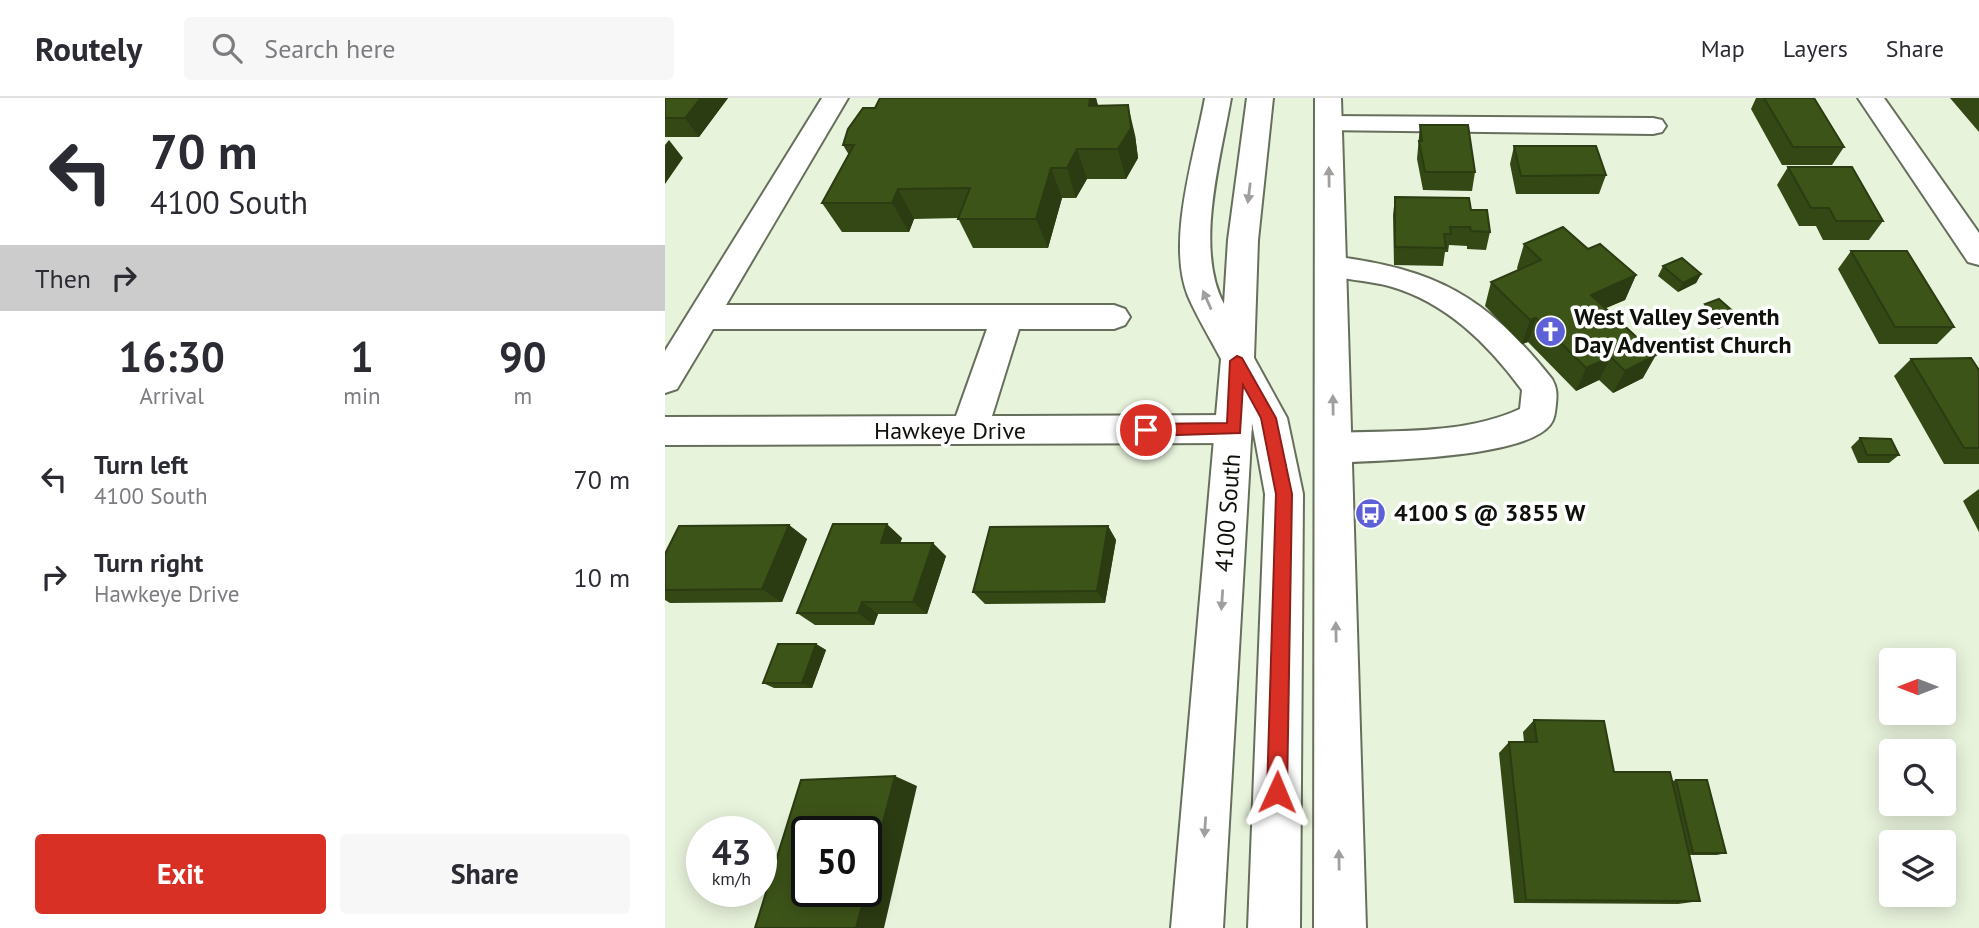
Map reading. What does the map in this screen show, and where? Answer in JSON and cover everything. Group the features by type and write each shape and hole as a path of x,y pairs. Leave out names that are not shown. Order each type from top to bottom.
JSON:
{"main road":[{"path":"665,380 835,98"},
{"path":"1218,98 1198,219 1196,255 1203,294 1269,418 1284,494 1274,928"},
{"name":"4100 South","path":"1197,928 1234,429 1244,240 1260,98"},
{"path":"1871,98 1979,255"},
{"path":"1340,928 1328,111 1653,126"},
{"path":"1331,266 1398,275 1444,295 1510,347 1540,388 1538,417 1503,433 1454,441 1334,448"},
{"path":"702,317 1114,317"},
{"path":"969,431 1007,317"},
{"name":"Hawkeye Drive","path":"665,432 1234,429"}],"building":[{"path":"665,98 701,98 685,118 665,118"},
{"path":"880,98 1090,98 1089,106 1128,105 1131,128 1118,149 1077,149 1067,168 1051,168 1036,219 958,219 970,188 898,189 892,203 822,203 854,145 843,145 848,129 863,108 875,108"},
{"path":"1764,98 1814,98 1844,147 1793,147"},
{"path":"1420,125 1468,125 1475,172 1425,172 1419,141 1422,141"},
{"path":"1514,146 1596,146 1606,175 1521,176"},
{"path":"1788,167 1852,167 1883,221 1836,221 1829,208 1811,208"},
{"path":"1395,197 1469,198 1471,210 1487,210 1490,232 1471,231 1470,227 1450,227 1451,234 1444,234 1446,248 1395,247"},
{"path":"1563,227 1588,249 1600,244 1636,275 1591,295 1656,355 1625,371 1611,357 1586,368 1536,318 1530,320 1491,282 1541,260 1524,244"},
{"path":"1851,251 1907,251 1954,327 1895,327"},
{"path":"1682,258 1701,274 1683,283 1663,266"},
{"path":"1719,299 1736,314 1724,320 1705,304"},
{"path":"1971,358 1979,370 1979,448 1964,448 1911,359"},
{"path":"1860,438 1891,439 1899,455 1867,455"},
{"path":"833,524 887,524 881,543 933,543 913,602 862,602 858,613 797,613"},
{"path":"789,525 762,589 665,590 665,554 679,526"},
{"path":"1108,526 1097,591 973,592 990,527"},
{"path":"778,644 816,644 802,683 763,683"},
{"path":"1534,720 1604,721 1614,772 1670,772 1700,901 1526,900 1509,742 1537,742"},
{"path":"895,776 882,826 882,816 791,816 791,907 862,907 856,928 755,928 762,907 777,907 777,857 801,780"},
{"path":"1676,780 1707,780 1726,853 1693,853"}],"place":[{"name":"West Valley Seventh Day Adventist Church","path":"1551,331"},
{"name":"4100 S @ 3855 W","path":"1371,513"}],"route":[{"path":"1146,430 1234,429 1237,361 1269,418 1284,494 1277,792"}]}
